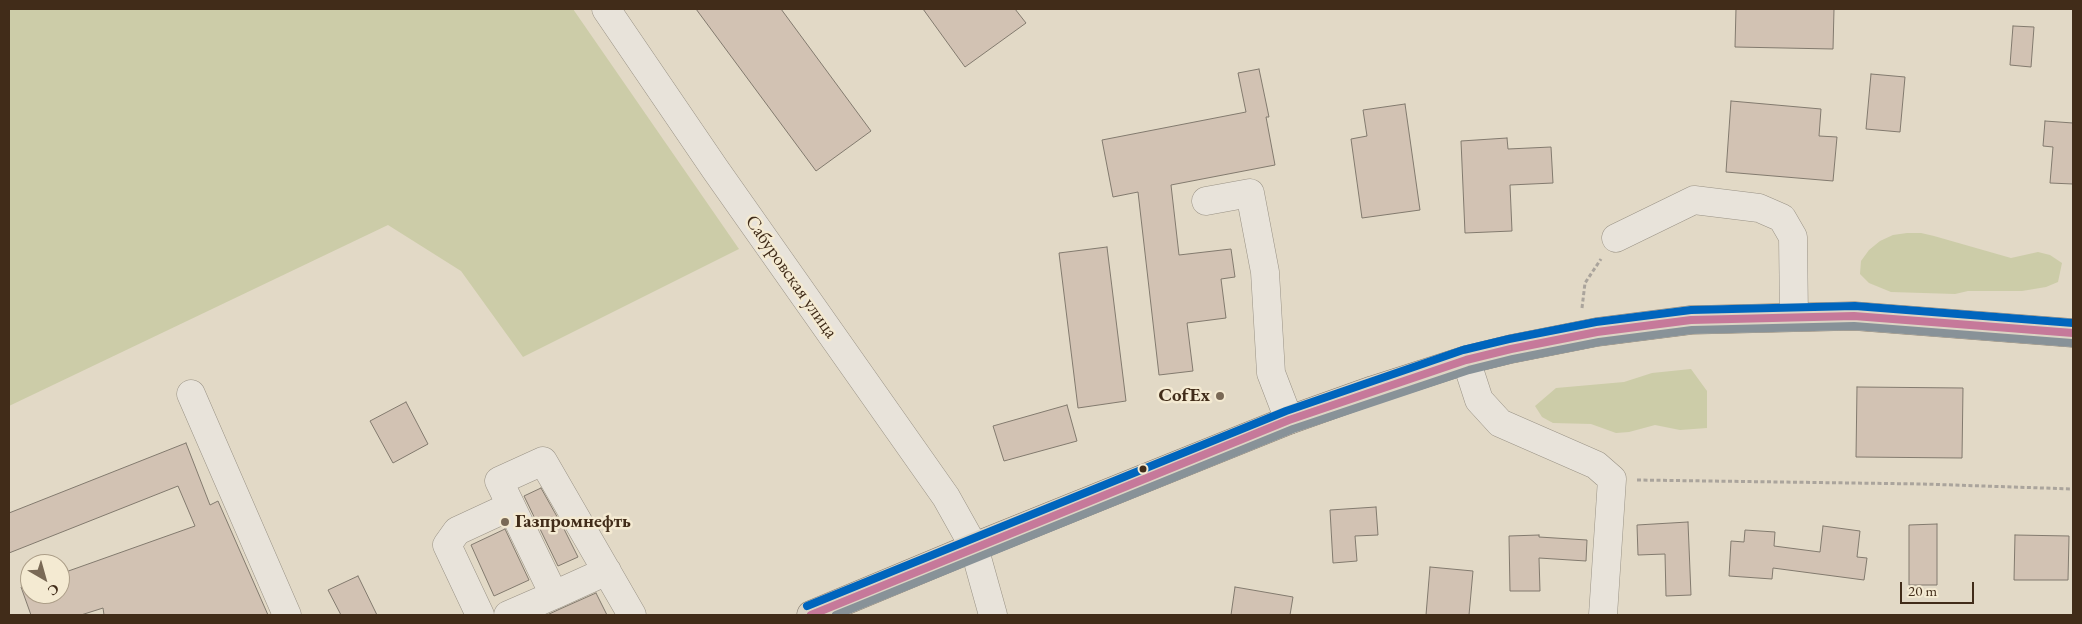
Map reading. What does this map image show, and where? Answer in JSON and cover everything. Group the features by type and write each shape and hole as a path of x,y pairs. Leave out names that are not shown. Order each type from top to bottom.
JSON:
{"main road":[{"path":"811,615 974,547 1290,420 1373,390 1466,360 1511,349 1606,331 1691,320 1794,317 1854,316 2073,334"}],"street":[{"name":"Сабуровская улица","path":"606,9 715,169 946,497 974,547 993,615"},
{"path":"1206,201 1250,193 1265,272 1271,373 1290,420"},
{"path":"1616,238 1694,200 1759,208 1782,218 1793,237 1794,317"},
{"path":"1466,360 1480,400 1500,423 1596,465 1612,479 1603,615"},
{"path":"190,394 286,615"},
{"path":"554,595 499,481 543,460 632,615"},
{"path":"480,615 447,546 457,531 511,506"},
{"path":"508,615 607,571"}],"path":[{"path":"1582,315 1585,283 1616,238"},
{"path":"1612,479 1913,484 2073,489"}],"green space":[{"path":"9,9 573,9 739,249 523,357 461,271 388,225 9,406"},
{"path":"1921,233 1934,236 2011,258 2038,252 2050,255 2062,263 2058,282 2046,287 2022,291 1968,291 1955,294 1891,292 1869,283 1860,274 1861,261 1869,250 1880,241 1893,235"},
{"path":"1691,369 1707,391 1707,428 1680,430 1655,425 1629,432 1616,433 1591,424 1553,423 1542,417 1535,406 1556,388 1624,382 1652,373"}],"building":[{"path":"696,9 781,9 871,131 816,171"},
{"path":"923,9 1015,9 1026,23 965,67"},
{"path":"1736,9 1834,9 1833,49 1735,47"},
{"path":"2013,26 2034,27 2031,67 2010,65"},
{"path":"1259,69 1269,117 1266,117 1275,165 1171,185 1179,255 1231,249 1235,277 1221,279 1226,318 1187,323 1193,371 1159,375 1138,192 1113,197 1102,140 1246,112 1238,73"},
{"path":"1871,74 1905,77 1900,132 1866,129"},
{"path":"1731,101 1821,109 1819,136 1837,137 1833,181 1726,172"},
{"path":"1405,104 1420,210 1362,218 1351,139 1367,136 1363,110"},
{"path":"2045,121 2073,123 2073,184 2050,183 2053,147 2043,146"},
{"path":"1507,138 1508,149 1551,147 1553,183 1510,185 1512,231 1465,233 1461,141"},
{"path":"1107,247 1126,401 1078,408 1059,253"},
{"path":"1857,387 1963,388 1962,458 1856,457"},
{"path":"406,402 428,444 393,463 370,421"},
{"path":"1067,405 1077,441 1004,461 993,426"},
{"path":"186,443 210,505 218,501 268,615 104,615 103,608 81,615 31,615 27,604 70,604 70,570 195,526 178,486 9,553 9,513"},
{"path":"541,488 578,557 558,566 524,496"},
{"path":"1376,507 1378,535 1355,536 1357,561 1333,563 1330,510"},
{"path":"1688,522 1691,595 1666,596 1665,554 1638,555 1637,525"},
{"path":"1937,524 1937,585 1909,585 1909,525"},
{"path":"1823,526 1860,531 1857,557 1867,558 1864,580 1773,568 1772,579 1729,576 1731,541 1744,542 1745,530 1775,532 1774,546 1820,552"},
{"path":"505,529 529,580 494,596 471,545"},
{"path":"1539,535 1539,537 1587,540 1586,561 1539,558 1540,591 1510,591 1509,536"},
{"path":"2015,535 2069,536 2068,580 2014,580"},
{"path":"1430,567 1473,571 1469,615 1426,615"},
{"path":"358,576 377,615 341,615 328,590"},
{"path":"1235,587 1293,597 1290,615 1231,615"},
{"path":"596,593 607,615 547,615 560,609"}],"transit line":[{"path":"807,606 1286,411 1463,350 1509,339 1596,322 1691,310 1855,306 2073,323"},
{"path":"811,615 1289,420 1466,360 1511,349 1597,332 1691,320 1854,316 2073,333"},
{"path":"836,615 1293,429 1469,370 1513,359 1599,342 1692,330 1854,326 2072,343"}],"place":[{"name":"CofEx","path":"1220,396"},
{"name":"Газпромнефть","path":"505,522"}]}
